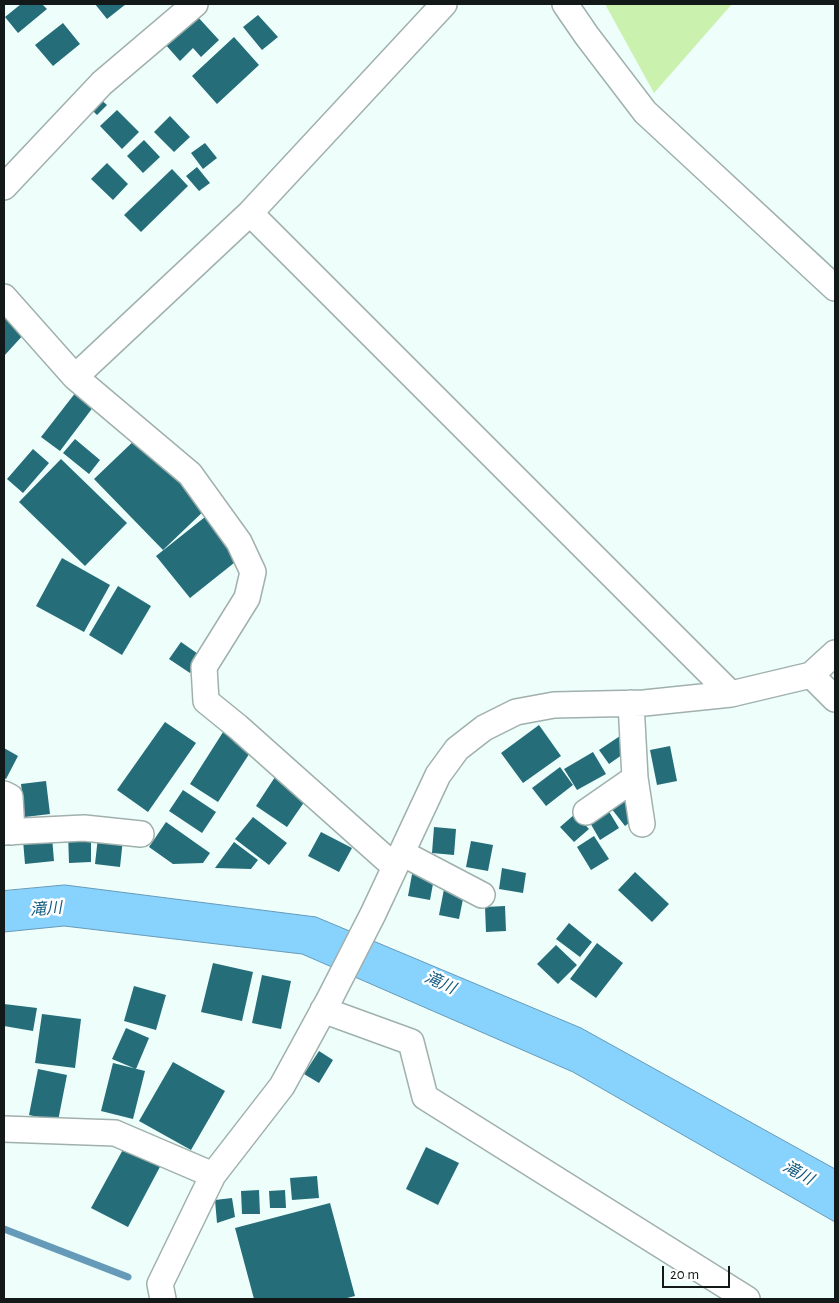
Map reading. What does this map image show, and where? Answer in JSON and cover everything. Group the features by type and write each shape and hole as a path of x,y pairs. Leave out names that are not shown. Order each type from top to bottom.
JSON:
{"street":[{"path":"4,187 102,83 195,4"},
{"path":"565,4 645,112 835,288"},
{"path":"75,377 250,213 433,8"},
{"path":"250,213 731,694"},
{"path":"4,297 75,377 190,474 239,542 253,572 247,598 204,668 206,702 238,726 398,860 482,895"},
{"path":"158,1294 213,1175 282,1086 327,1004 373,914 438,775 457,748 484,728 516,712 554,705 631,703 731,694 811,675 835,653"},
{"path":"811,675 835,699"},
{"path":"631,703 636,778 642,824"},
{"path":"586,812 636,778"},
{"path":"4,794 10,797 8,832 84,828 141,834"},
{"path":"327,1004 411,1042 425,1097 747,1299"},
{"path":"4,1129 115,1133 213,1175"}],"green space":[{"path":"605,4 732,4 654,93"}],"water":[{"name":"滝川","path":"65,885 316,917 581,1028 835,1169 835,1222 573,1072 302,954 64,926 4,932 4,891"}],"building":[{"path":"21,4 42,4 47,9 18,33 5,17"},
{"path":"95,4 126,4 107,19"},
{"path":"196,15 219,40 201,57 193,48 180,61 165,44"},
{"path":"258,15 278,37 262,50 243,27"},
{"path":"63,23 80,44 53,66 35,45"},
{"path":"234,37 259,65 217,104 192,76"},
{"path":"99,98 107,105 97,115 90,108"},
{"path":"117,110 139,132 122,149 100,126"},
{"path":"170,116 190,137 174,152 154,132"},
{"path":"144,140 160,157 143,173 127,156"},
{"path":"205,143 217,158 203,169 191,153"},
{"path":"107,163 128,184 113,200 91,179"},
{"path":"197,167 210,183 199,191 186,176"},
{"path":"172,169 188,186 141,232 124,215"},
{"path":"4,315 25,333 4,356"},
{"path":"76,392 94,406 60,451 41,437"},
{"path":"140,435 209,506 163,550 94,479"},
{"path":"75,439 100,460 89,474 63,453"},
{"path":"33,449 49,463 23,493 7,479"},
{"path":"61,459 127,523 85,566 19,502"},
{"path":"210,513 244,555 190,598 156,556"},
{"path":"62,558 110,585 84,632 36,606"},
{"path":"118,586 151,606 122,655 89,635"},
{"path":"181,642 201,656 190,673 169,659"},
{"path":"165,722 196,743 148,812 117,790"},
{"path":"539,725 561,756 523,783 501,753"},
{"path":"225,729 253,748 218,802 190,784"},
{"path":"620,736 629,750 609,764 599,750"},
{"path":"670,746 677,781 657,785 650,750"},
{"path":"4,748 18,756 6,779 4,778"},
{"path":"593,752 606,774 577,790 564,769"},
{"path":"560,767 573,785 546,806 532,788"},
{"path":"275,777 307,798 287,827 256,806"},
{"path":"46,781 50,814 25,817 21,784"},
{"path":"183,790 216,812 202,833 169,811"},
{"path":"626,797 640,815 625,826 611,808"},
{"path":"608,810 619,828 600,840 589,821"},
{"path":"575,814 589,829 574,842 560,827"},
{"path":"253,817 287,843 269,865 235,839"},
{"path":"166,822 210,853 203,863 173,864 149,847"},
{"path":"434,827 456,829 454,855 432,853"},
{"path":"91,831 91,862 69,863 68,832"},
{"path":"321,832 352,848 339,872 308,856"},
{"path":"594,836 609,859 591,870 577,847"},
{"path":"52,837 54,861 25,864 23,840"},
{"path":"98,837 123,839 120,867 95,864"},
{"path":"471,841 493,845 488,871 466,867"},
{"path":"234,842 258,860 251,869 215,868"},
{"path":"502,868 526,873 523,893 499,889"},
{"path":"413,869 435,873 430,900 408,896"},
{"path":"635,872 669,904 652,922 618,890"},
{"path":"445,884 465,889 459,919 439,915"},
{"path":"505,906 506,931 486,932 485,907"},
{"path":"569,923 592,942 580,957 556,939"},
{"path":"597,943 623,963 596,998 570,979"},
{"path":"556,945 577,965 558,984 537,964"},
{"path":"213,963 253,972 242,1021 201,1012"},
{"path":"262,975 291,981 281,1029 252,1023"},
{"path":"134,986 166,995 156,1030 124,1021"},
{"path":"4,1004 37,1008 33,1031 4,1026"},
{"path":"42,1014 81,1019 75,1068 35,1063"},
{"path":"126,1028 149,1038 136,1069 112,1059"},
{"path":"319,1051 333,1060 319,1083 304,1074"},
{"path":"173,1062 225,1091 191,1150 139,1121"},
{"path":"113,1063 145,1071 133,1119 101,1111"},
{"path":"38,1069 67,1075 58,1121 29,1115"},
{"path":"126,1144 162,1163 128,1227 91,1208"},
{"path":"426,1147 459,1163 438,1205 406,1189"},
{"path":"317,1176 319,1198 292,1200 290,1178"},
{"path":"259,1190 260,1214 242,1214 241,1191"},
{"path":"285,1190 286,1208 270,1208 269,1191"},
{"path":"232,1198 235,1217 217,1223 215,1200"},
{"path":"330,1203 355,1296 343,1299 254,1299 235,1228"}],"waterway":[{"path":"4,1229 128,1277"}]}
